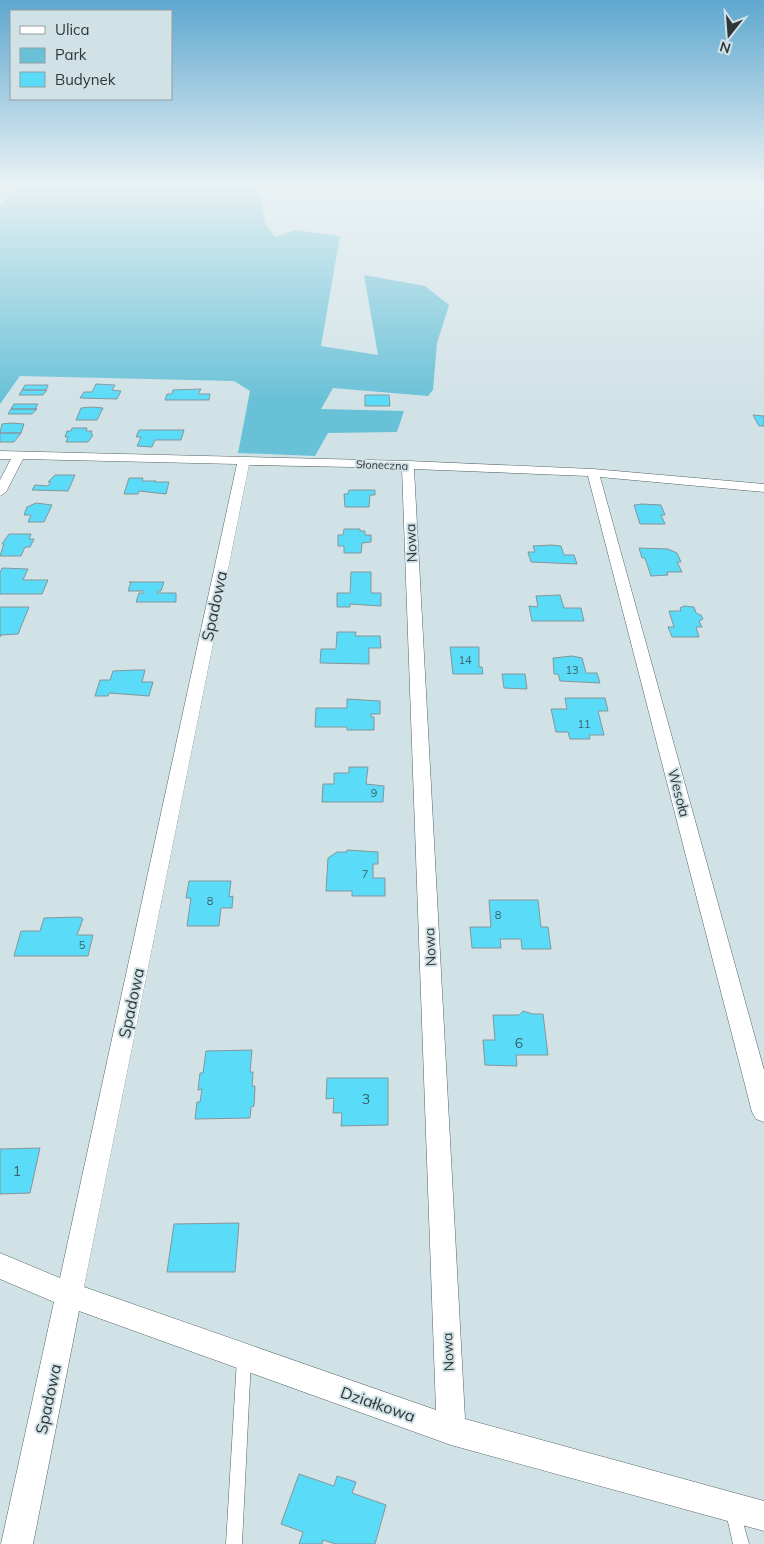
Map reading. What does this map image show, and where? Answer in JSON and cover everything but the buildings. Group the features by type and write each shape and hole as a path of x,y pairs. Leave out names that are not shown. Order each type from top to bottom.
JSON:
{"street":[{"name":"Słoneczna","path":"0,455 408,465 593,473 764,488"},
{"path":"0,492 19,455"},
{"name":"Spadowa","path":"17,1544 244,461"},
{"name":"Nowa","path":"408,465 451,1430"},
{"name":"Wesoła","path":"593,473 764,1112"},
{"name":"Działkowa","path":"0,1266 70,1295 451,1430 764,1516"}],"lane":[{"path":"234,1544 244,1356"},
{"path":"733,1508 741,1544"}],"green space":[{"path":"0,257 336,257 321,346 378,355 364,275 425,286 449,305 437,343 433,390 428,396 333,388 321,409 404,411 397,432 328,433 315,456 238,453 250,391 234,381 20,376 0,404"}]}
